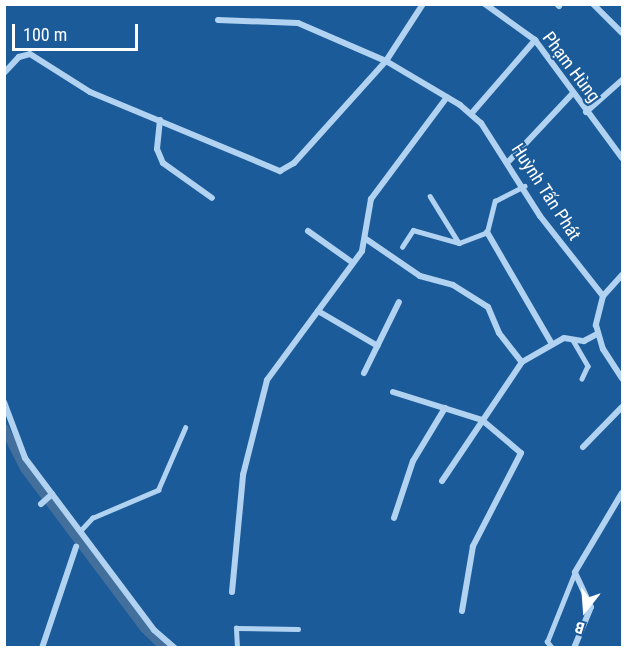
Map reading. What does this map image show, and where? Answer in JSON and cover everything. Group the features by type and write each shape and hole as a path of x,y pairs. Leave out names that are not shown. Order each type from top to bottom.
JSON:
{"street":[{"path":"4,73 19,57 30,54 90,92 280,171 294,163 386,61 423,4"},
{"name":"Phạm Hùng","path":"485,4 535,40 622,158"},
{"path":"593,4 622,33"},
{"name":"Huỳnh Tấn Phát","path":"218,20 292,21 386,61 471,114 509,161 540,216 603,296"},
{"path":"471,114 535,40"},
{"path":"586,112 622,80"},
{"path":"509,161 573,93"},
{"path":"232,592 243,475 264,389 353,263 366,239 371,199 447,97"},
{"path":"160,120 157,149 163,163 212,198"},
{"path":"308,231 353,263"},
{"path":"487,232 552,344"},
{"path":"366,239 420,276 453,285 488,307 498,333 522,362"},
{"path":"621,374 597,334 603,296 622,275"},
{"path":"363,373 399,302"},
{"path":"318,310 378,345"},
{"path":"442,481 522,362 552,344 597,334"},
{"path":"393,392 482,420 520,453 521,460 473,546 462,611"},
{"path":"4,402 16,442 52,494 154,630 175,648"},
{"path":"583,447 622,407"},
{"path":"394,518 413,461 445,408"},
{"path":"574,648 591,607 576,572 622,493"},
{"path":"41,504 52,494"},
{"path":"42,648 76,547"}],"lane":[{"path":"402,247 413,230 459,243 487,232 495,201 524,186"},
{"path":"430,196 459,243"},
{"path":"573,340 588,366 582,379"},
{"path":"80,531 92,518 158,490 185,428"},
{"path":"552,648 547,642 576,572"},
{"path":"237,648 236,628 298,629"}],"waterway":[{"path":"4,428 24,468 144,628 165,648"}]}
